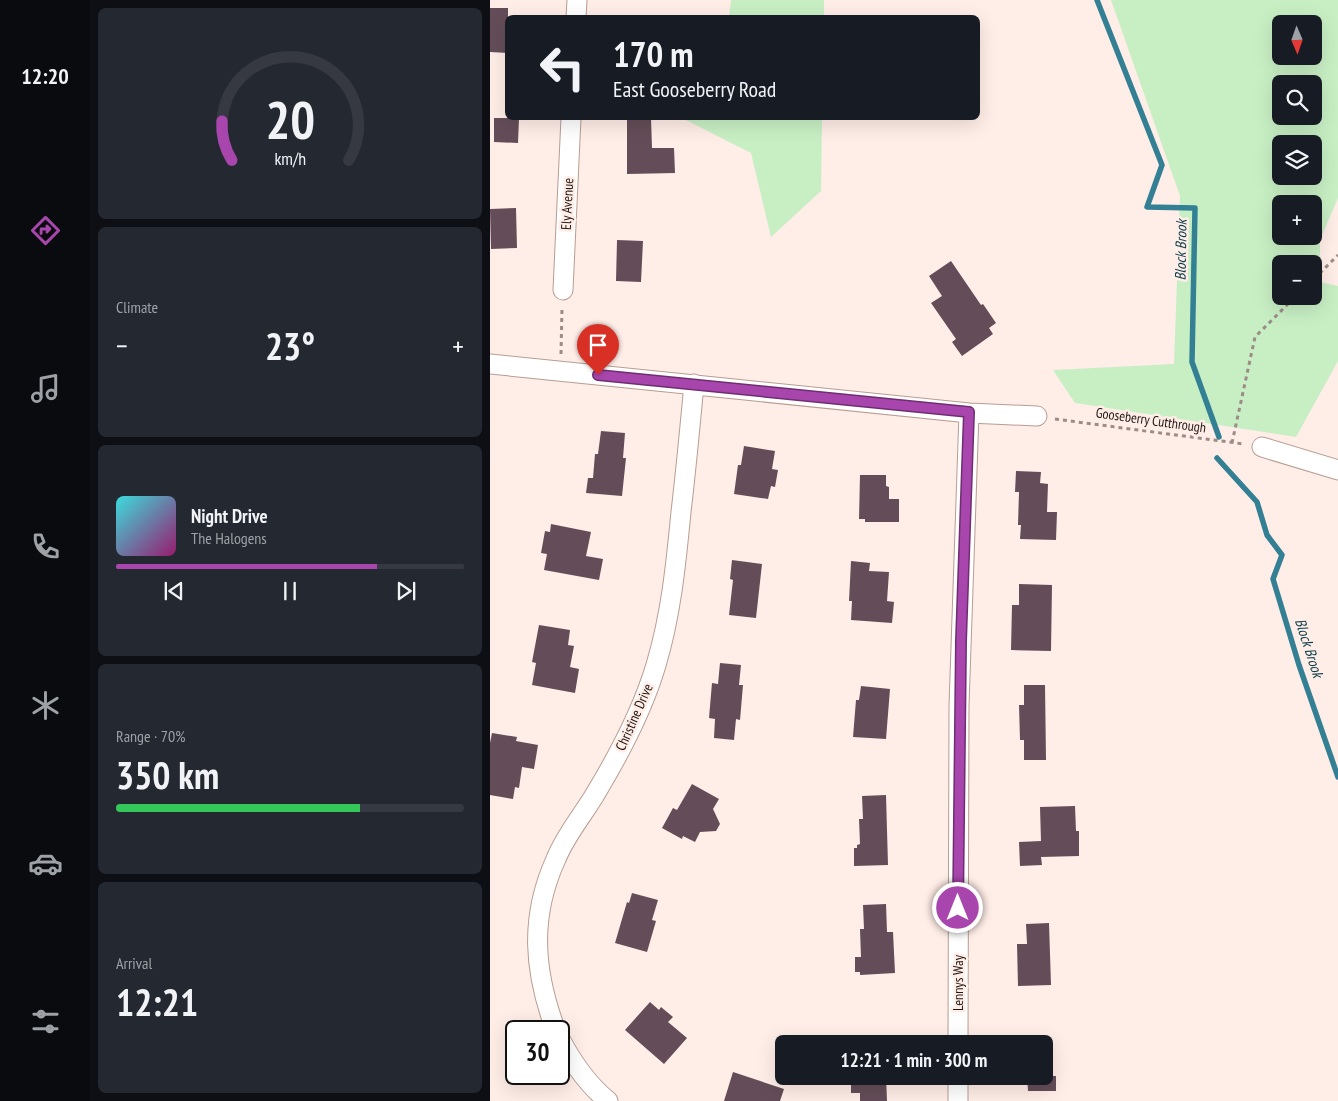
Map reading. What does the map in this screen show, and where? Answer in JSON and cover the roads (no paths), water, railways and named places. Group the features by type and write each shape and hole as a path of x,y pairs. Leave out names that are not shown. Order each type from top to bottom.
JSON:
{"street":[{"path":"576,15 577,0"},
{"name":"Ely Avenue","path":"563,290 571,120"},
{"path":"490,364 969,412 1037,416"},
{"name":"Christine Drive","path":"552,1020 545,1000 537,957 537,932 541,906 556,859 567,837 597,792 619,753 643,703 656,664 666,622 676,560 694,384"},
{"name":"Lennys Way","path":"958,1035 960,696 969,412"},
{"path":"1262,447 1338,470"},
{"path":"570,1057 584,1076 608,1101"},
{"path":"958,1085 958,1101"}],"waterway":[{"name":"Block Brook","path":"1097,0 1162,165 1147,207 1195,208 1192,362 1219,437"},
{"name":"Block Brook","path":"1217,458 1257,502 1267,535 1282,555 1273,579 1299,665 1338,777"}]}
